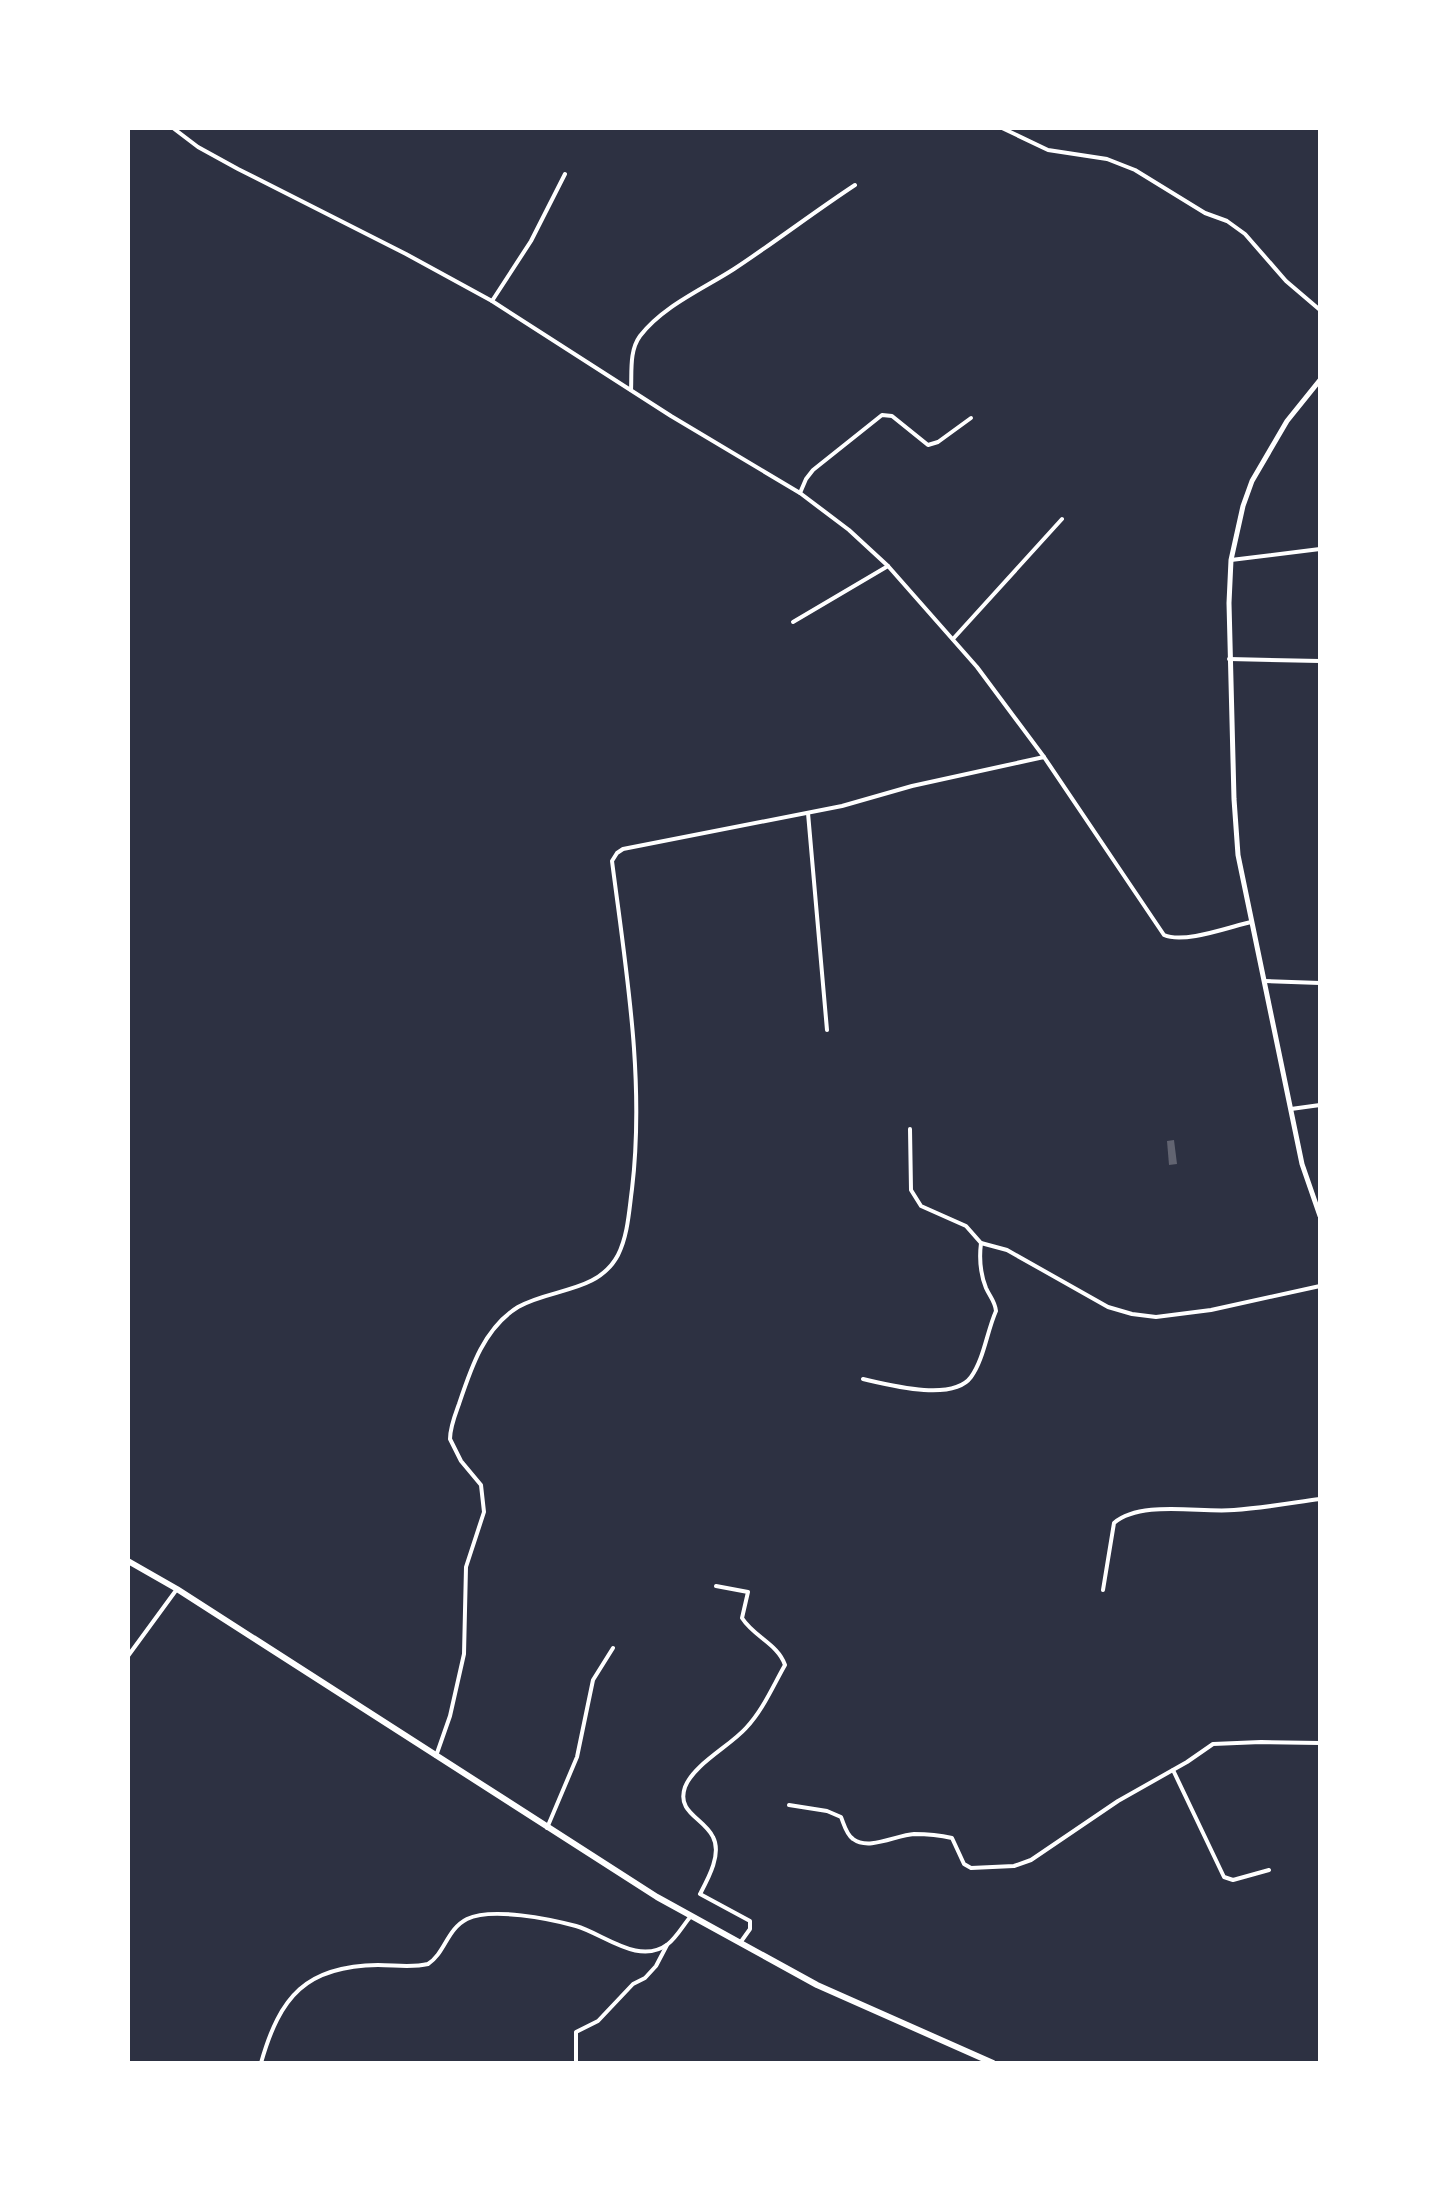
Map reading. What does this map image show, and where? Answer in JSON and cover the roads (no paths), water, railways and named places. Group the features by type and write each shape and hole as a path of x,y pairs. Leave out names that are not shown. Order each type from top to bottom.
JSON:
{"main road":[{"path":"128,1561 177,1589 657,1897 817,1985 993,2063"}],"street":[{"path":"173,128 198,147 238,169 492,301 800,493 849,530 888,566 953,639 1044,757 1164,935 1174,939 1251,922"},
{"path":"1002,128 1048,150 1107,159 1135,170 1205,213 1227,221 1245,234 1286,281 1320,310"},
{"path":"492,301 531,241 565,174"},
{"path":"631,390 635,345 652,324 676,304 737,267 855,185"},
{"path":"1320,380 1287,421 1252,481 1243,506 1231,560 1229,659 1238,855 1302,1164 1320,1216"},
{"path":"800,493 813,470 882,415 892,416 928,445 938,442 971,418"},
{"path":"953,639 1024,565 1062,519"},
{"path":"1231,560 1320,549"},
{"path":"793,622 888,566"},
{"path":"1229,659 1320,661"},
{"path":"436,1756 450,1716 464,1654 466,1567 484,1512 481,1485 461,1461 450,1439 468,1375 482,1345 498,1322 520,1306 570,1290 600,1277 609,1269 619,1253 627,1224 638,1129 632,1021 614,858 623,849 808,813 1044,757"},
{"path":"808,813 827,1030"},
{"path":"1265,981 1320,983"},
{"path":"1291,1109 1320,1105"},
{"path":"910,1129 911,1190 921,1206 966,1226 981,1243 1007,1250 1108,1307 1156,1317 1211,1310 1320,1286"},
{"path":"863,1379 895,1387 931,1390 959,1388 971,1378 996,1311 980,1271 981,1243"},
{"path":"1103,1590 1114,1523 1123,1515 1150,1511 1233,1510 1320,1499"},
{"path":"716,1586 748,1592 742,1618 748,1627 779,1653 785,1665 746,1728 694,1773 684,1794 684,1806 713,1837 716,1849 700,1894 750,1921 750,1929 740,1943"},
{"path":"128,1656 177,1589"},
{"path":"547,1828 577,1757 593,1680 613,1648"},
{"path":"789,1805 827,1811 841,1817 849,1837 857,1842 877,1842 913,1834 939,1835 952,1838 964,1864 971,1868 1014,1866 1031,1860 1118,1801 1213,1744 1320,1743"},
{"path":"1173,1770 1224,1877 1233,1880 1269,1870"},
{"path":"261,2063 272,2029 288,2002 310,1981 337,1968 428,1964 435,1960 453,1928 469,1918 486,1914 539,1918 578,1926 625,1948 643,1951 667,1945"},
{"path":"576,2063 576,2032 598,2021 633,1984 645,1978 691,1916"}]}
